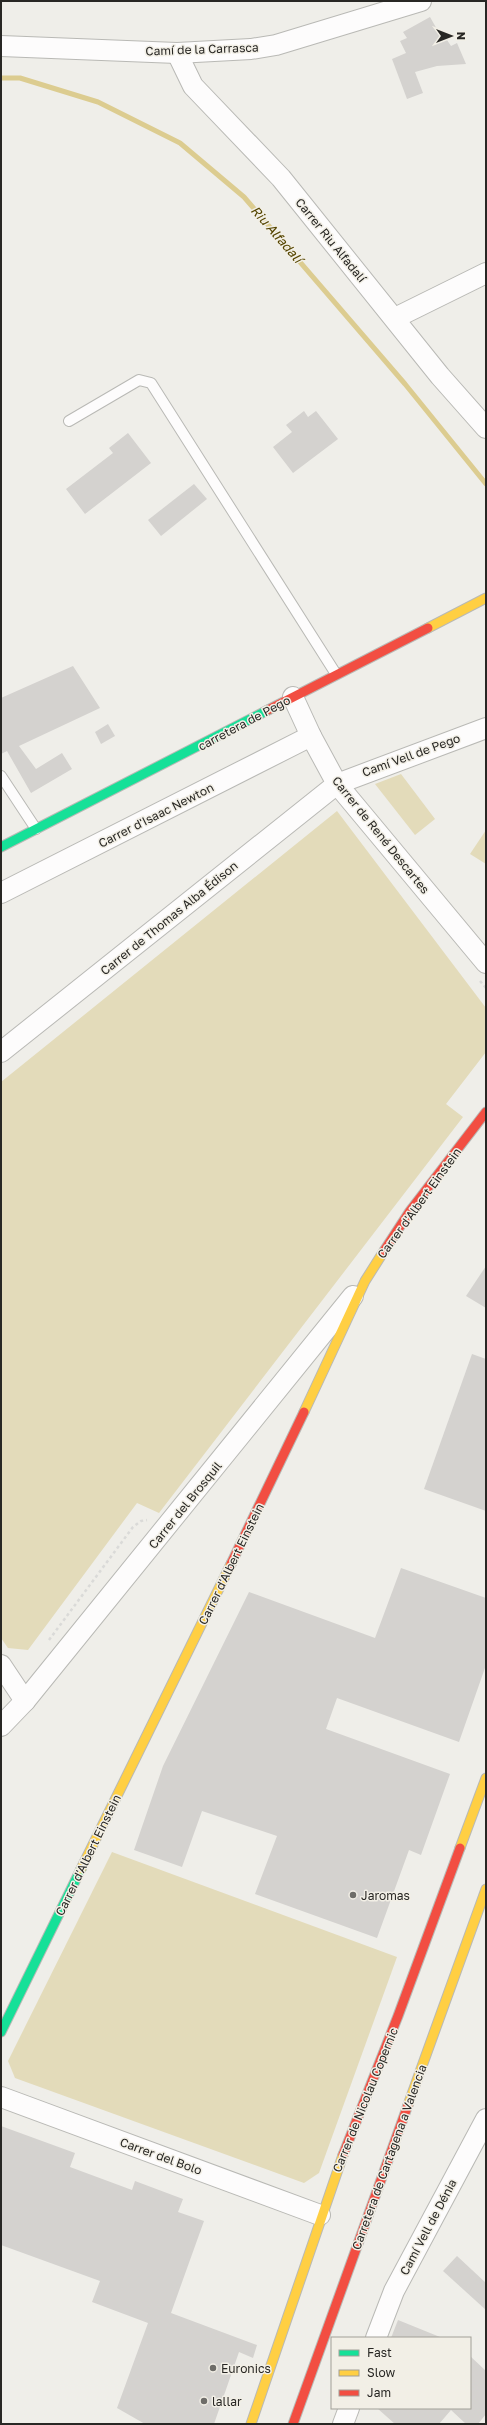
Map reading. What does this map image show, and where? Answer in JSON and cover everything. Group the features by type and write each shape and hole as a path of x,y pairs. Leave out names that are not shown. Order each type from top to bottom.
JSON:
{"street":[{"name":"Camí de la Carrasca","path":"1,46 177,52 263,48 421,1"},
{"name":"Carrer Riu Alfadalí","path":"177,52 193,86 281,178 395,318 440,376 484,423"},
{"path":"395,318 486,273"},
{"name":"carretera de Pego","path":"1,847 486,598"},
{"name":"Carrer de René Descartes","path":"293,697 311,736 337,784 486,963"},
{"name":"Camí Vell de Pego","path":"337,784 486,728"},
{"name":"Carrer d'Isaac Newton","path":"1,893 311,736"},
{"name":"Carrer de Thomas Alba Édison","path":"1,1052 337,784"},
{"name":"Carrer d'Albert Einstein","path":"1,2032 272,1480 365,1281 410,1211 486,1112"},
{"name":"Carrer del Brosquil","path":"1,1726 25,1702 365,1281"},
{"path":"1,1665 25,1702"},
{"name":"Carrer de Nicolau Copernic","path":"251,2424 320,2215 398,2016 486,1778"},
{"name":"Carretera de Cartagena a Valencia","path":"293,2424 486,1889"},
{"name":"Carrer del Bolo","path":"1,2097 320,2215"},
{"name":"Camí Vell de Dénia","path":"376,2337 394,2290 486,2119"},
{"path":"343,2424 349,2409"}],"lane":[{"path":"69,421 139,380 151,383 336,674"},
{"path":"1,776 36,829"}],"shaded area":[{"path":"401,774 435,819 415,835 375,784"},
{"path":"337,811 486,1008 486,1052 446,1104 463,1117 159,1513 137,1503 28,1650 8,1648 1,1638 1,1082"},
{"path":"486,830 486,864 470,854"},
{"path":"112,1852 397,1957 319,2173 304,2183 15,2078 8,2061"}],"building":[{"path":"430,17 442,38 445,37 451,46 457,43 466,64 437,66 415,72 423,93 407,99 392,59 406,53 400,41 407,38 403,32"},
{"path":"304,411 308,417 316,411 338,439 293,473 273,447 292,432 286,425"},
{"path":"128,433 151,463 85,514 66,489 113,453 109,448"},
{"path":"194,484 207,499 161,536 148,520"},
{"path":"73,666 100,708 19,746 36,769 62,753 72,769 31,793 7,751 1,754 1,698"},
{"path":"108,724 115,736 101,744 95,732"},
{"path":"486,1266 486,1308 466,1296"},
{"path":"472,1354 486,1359 486,1511 424,1489"},
{"path":"401,1568 486,1598 486,1665 459,1742 337,1698 326,1729 450,1774 421,1855 409,1850 377,1938 255,1894 277,1836 202,1811 182,1867 134,1850 163,1766 249,1592 375,1638"},
{"path":"1,2126 75,2153 70,2167 132,2190 135,2181 183,2199 178,2212 204,2221 171,2313 257,2345 253,2358 239,2352 214,2424 145,2424 117,2408 148,2323 92,2302 100,2281 1,2245"},
{"path":"457,2256 486,2283 486,2310 443,2271"},
{"path":"398,2320 440,2337 391,2337"},
{"path":"471,2357 486,2371 486,2414 478,2424 466,2424 451,2410 439,2424 395,2424 378,2409 471,2409"}],"waterway":[{"name":"Riu Alfadalí","path":"1,78 20,78 98,102 180,143 244,197 405,384 486,484"}],"traffic: fast":[{"path":"1,847 268,710"},
{"path":"1,2032 81,1869"}],"traffic: slow":[{"path":"428,628 486,598"},
{"path":"304,1412 365,1281 384,1251"},
{"path":"81,1869 231,1564"},
{"path":"460,1848 486,1778"},
{"path":"408,2105 486,1889"},
{"path":"251,2424 343,2155"}],"traffic: jam":[{"path":"268,710 428,628"},
{"path":"384,1251 410,1211 486,1112"},
{"path":"231,1564 304,1412"},
{"path":"343,2155 398,2016 460,1848"},
{"path":"293,2424 408,2105"}],"place":[{"name":"Jaromas","path":"353,1895"},
{"name":"Euronics","path":"213,2368"},
{"name":"lallar","path":"204,2401"}]}
